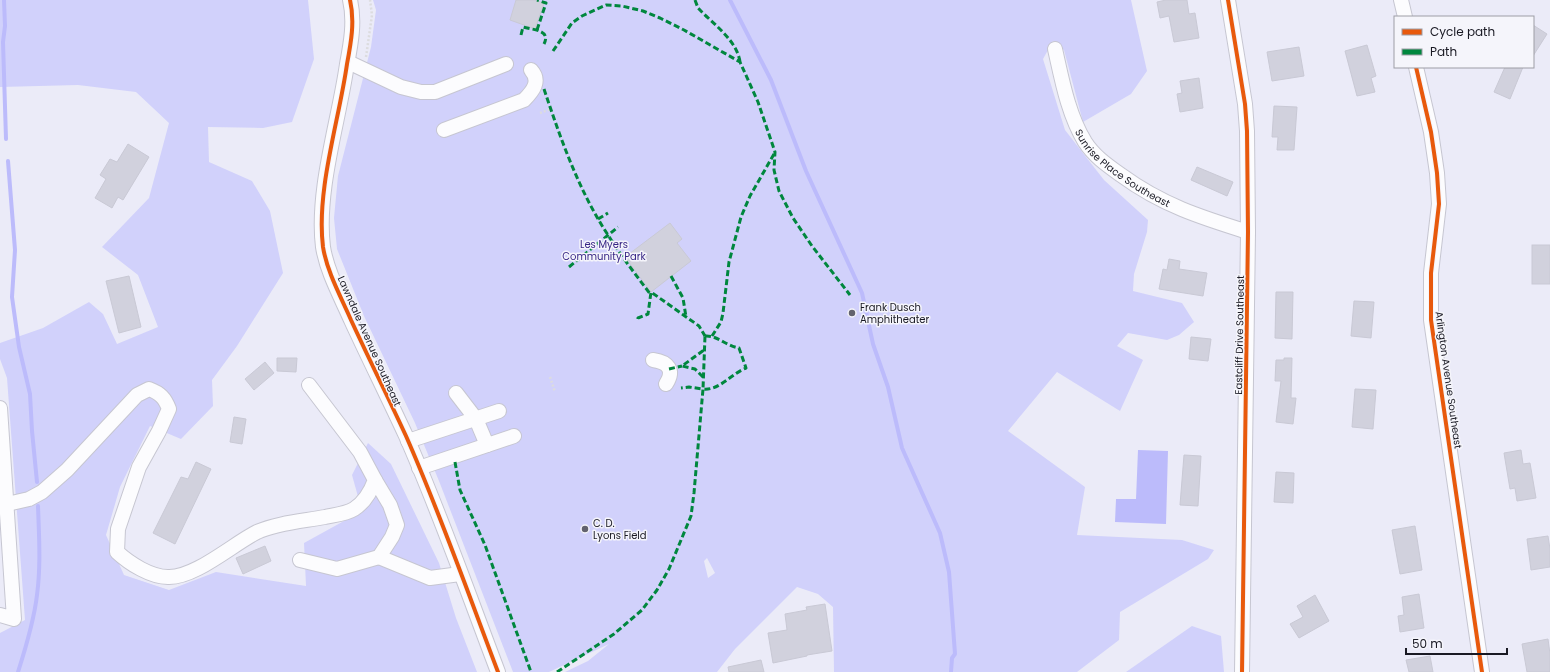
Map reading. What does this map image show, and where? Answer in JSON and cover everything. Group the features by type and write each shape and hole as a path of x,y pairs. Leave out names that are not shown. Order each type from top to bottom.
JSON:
{"street":[{"name":"Lawndale Avenue Southeast","path":"350,0 353,10 352,37 325,182 322,206 324,247 338,290 408,441 498,672"},
{"name":"Eastcliff Drive Southeast","path":"1228,0 1247,124 1248,232 1242,672"},
{"path":"1401,0 1406,16"},
{"name":"Sunrise Place Southeast","path":"1055,49 1069,105 1085,141 1096,155 1137,187 1166,203 1190,213 1248,232"},
{"path":"348,62 401,87 421,92 435,92 506,64"},
{"name":"Arlington Avenue Southeast","path":"1416,68 1431,132 1440,204 1431,273 1431,320 1482,672"},
{"path":"444,130 524,100 532,92 536,84 534,73 531,70"},
{"path":"653,360 666,364 670,371 670,378 666,384"},
{"path":"309,385 360,452 390,505 397,525 392,537 379,557"},
{"path":"7,504 29,499 42,492 67,470 137,395 149,389 158,392 166,399 169,409 159,432 139,467 118,529 117,552 131,564 153,573 168,577 186,574 258,532 288,523 336,515 354,509 371,492 375,480"},
{"path":"456,393 476,419 487,445"},
{"path":"0,408 7,504 6,597 14,620 0,615"},
{"path":"408,441 499,411"},
{"path":"419,468 514,436"},
{"path":"300,560 337,569 379,557 430,578 460,574"}],"path":[{"path":"365,61 372,15 370,0"},
{"path":"540,113 551,109"},
{"path":"550,377 555,392"}],"green space":[{"path":"0,0 308,0 314,59 292,122 263,128 208,127 209,162 252,181 270,211 283,273 237,346 212,380 213,406 181,439 150,426 120,487 106,535 124,575 169,590 216,572 306,586 304,543 362,511 352,475 368,443 391,464 439,563 456,618 477,672 0,672 0,633 25,620 7,378 0,359 0,343 43,328 89,302 103,314 117,344 158,327 138,275 102,247 149,198 169,123 136,92 78,85 0,87"},
{"name":"Les Myers Community Park","path":"373,0 1131,0 1147,71 1131,94 1083,122 1064,50 1053,41 1043,59 1065,130 1104,180 1148,220 1147,232 1134,274 1133,291 1182,303 1194,322 1179,335 1167,340 1128,333 1117,346 1143,360 1120,411 1057,372 1008,431 1085,487 1077,535 1182,540 1214,550 1208,559 1120,612 1119,640 1077,672 834,672 833,607 818,594 797,587 735,649 717,672 565,672 588,661 609,644 549,672 513,672 415,423 364,316 337,249 334,218 338,176 371,47 376,10","holes":["707,558 715,573 708,578 704,561"]},
{"path":"1192,626 1221,636 1224,672 1126,672"}],"shaded area":[{"path":"1138,450 1168,451 1166,524 1115,522 1116,499 1136,499"}],"building":[{"path":"516,0 534,0 544,3 535,29 510,20"},
{"path":"1166,0 1187,0 1189,14 1195,13 1199,38 1174,42 1169,16 1160,18 1157,2"},
{"path":"1534,26 1547,34 1534,54"},
{"path":"1367,45 1376,76 1371,78 1375,92 1357,96 1345,51"},
{"path":"1299,47 1304,76 1272,81 1267,52"},
{"path":"1505,68 1523,68 1510,99 1494,92"},
{"path":"1199,78 1203,108 1180,112 1177,94 1182,93 1180,81"},
{"path":"1274,106 1297,107 1294,150 1277,150 1278,137 1272,137"},
{"path":"128,144 149,157 123,200 118,197 112,208 95,198 106,179 100,175 110,159 117,162"},
{"path":"1197,167 1233,182 1227,196 1191,180"},
{"path":"670,223 682,239 677,243 691,261 651,292 625,257"},
{"path":"1532,245 1550,245 1550,284 1532,284"},
{"path":"1169,259 1180,261 1179,269 1207,273 1203,296 1159,289 1163,269 1167,270"},
{"path":"129,276 141,327 119,333 106,281"},
{"path":"1276,292 1293,292 1292,339 1275,338"},
{"path":"1354,301 1374,302 1371,338 1351,336"},
{"path":"1191,337 1211,339 1208,361 1189,359"},
{"path":"277,358 297,358 296,372 277,371"},
{"path":"1284,358 1292,358 1291,398 1296,398 1293,424 1276,422 1281,381 1275,381 1276,360 1284,360"},
{"path":"265,362 274,373 254,390 245,379"},
{"path":"1355,389 1376,390 1373,429 1352,427"},
{"path":"234,417 246,419 242,444 230,442"},
{"path":"1521,450 1523,464 1530,463 1536,498 1517,501 1515,488 1510,489 1504,453"},
{"path":"1184,455 1201,456 1198,506 1180,505"},
{"path":"196,462 211,469 175,544 153,533 181,477 188,479"},
{"path":"1276,472 1294,473 1293,503 1274,502"},
{"path":"1415,526 1422,570 1400,574 1392,530"},
{"path":"1548,536 1550,567 1531,570 1527,539"},
{"path":"265,546 271,561 243,574 236,558"},
{"path":"1419,594 1424,628 1400,632 1398,616 1404,615 1402,597"},
{"path":"1315,595 1329,621 1299,638 1290,624 1303,617 1297,606"},
{"path":"825,604 832,651 773,663 768,633 787,630 785,614 807,610 806,607"},
{"path":"1548,639 1550,672 1527,672 1522,644"},
{"path":"1430,656 1433,672 1409,672 1406,660"},
{"path":"761,660 764,672 729,672 728,667"}],"waterway":[{"path":"4,0 5,26 3,42 6,139"},
{"path":"730,0 771,80 806,171 862,293 873,344 888,387 902,448 940,533 949,572 955,654 952,658 951,672"},
{"path":"8,161 15,250 12,297 19,347 30,394 37,482"},
{"path":"18,672 27,644 36,605 39,562 38,506"}],"marked path":[{"path":"537,0 546,3 537,30"},
{"path":"695,0 698,8 729,39 738,54 740,62"},
{"path":"553,51 572,23 582,16 606,5 622,6 643,11 660,18 740,62 758,102 775,152 774,170 779,191 793,218 812,246 850,295"},
{"path":"521,35 523,27 540,31 546,39 544,44"},
{"path":"544,89 564,146 588,201 613,243 651,295"},
{"path":"712,336 721,322 729,262 741,217 750,196 774,154"},
{"path":"598,219 608,213"},
{"path":"569,267 618,227"},
{"path":"671,276 683,298 686,317"},
{"path":"638,319 648,314 651,292 699,326 705,336"},
{"path":"705,336 714,337 739,348 746,368 720,385 709,389 703,389 705,336"},
{"path":"703,377 695,369 682,366 704,350"},
{"path":"669,369 682,366"},
{"path":"557,672 614,634 642,610 657,590 669,569 691,516 703,389 689,387 681,388"},
{"path":"455,462 460,490 485,545 531,672"}],"cycle path":[{"path":"350,0 352,16 351,40 325,179 322,225 323,247 331,275 418,465 498,672"},
{"path":"1228,0 1245,104 1247,131 1248,232 1242,672"},
{"path":"1416,68 1431,132 1437,173 1439,204 1431,273 1431,320 1482,672"}],"place":[{"name":"Frank Dusch Amphitheater","path":"852,313"},
{"name":"C. D. Lyons Field","path":"585,529"}]}
